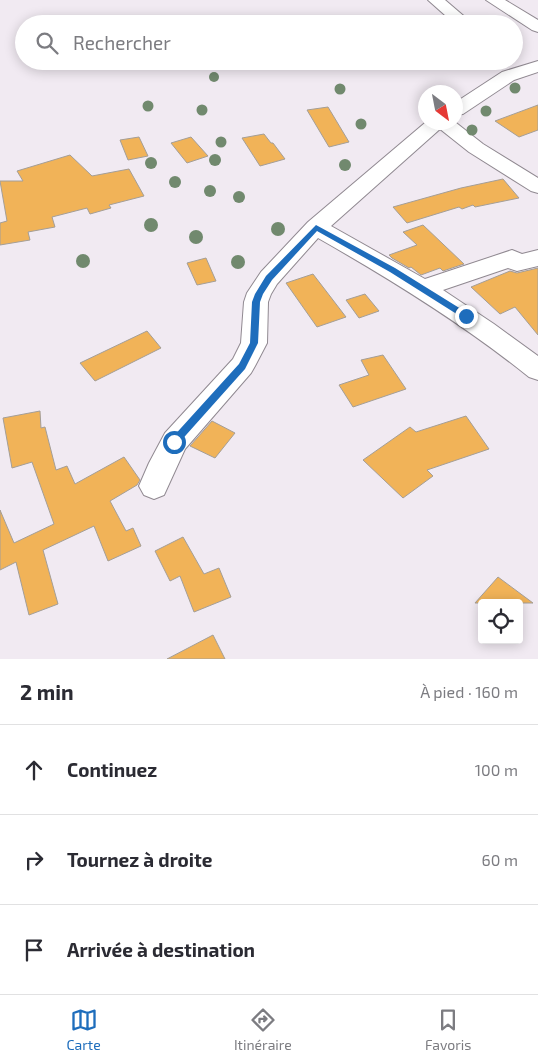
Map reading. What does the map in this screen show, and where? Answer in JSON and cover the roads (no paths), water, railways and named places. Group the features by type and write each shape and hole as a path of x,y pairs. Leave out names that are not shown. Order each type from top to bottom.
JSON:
{"street":[{"path":"436,0 454,15"},
{"path":"494,0 518,15"},
{"path":"523,18 538,27"},
{"path":"463,105 508,76 529,68"},
{"path":"154,486 162,463 174,442 242,366 254,343 256,302 269,278 316,228 428,130"},
{"path":"452,130 476,148 538,187"},
{"path":"316,228 422,288 466,316 538,370"},
{"path":"422,288 512,258 517,264 538,258"}]}
